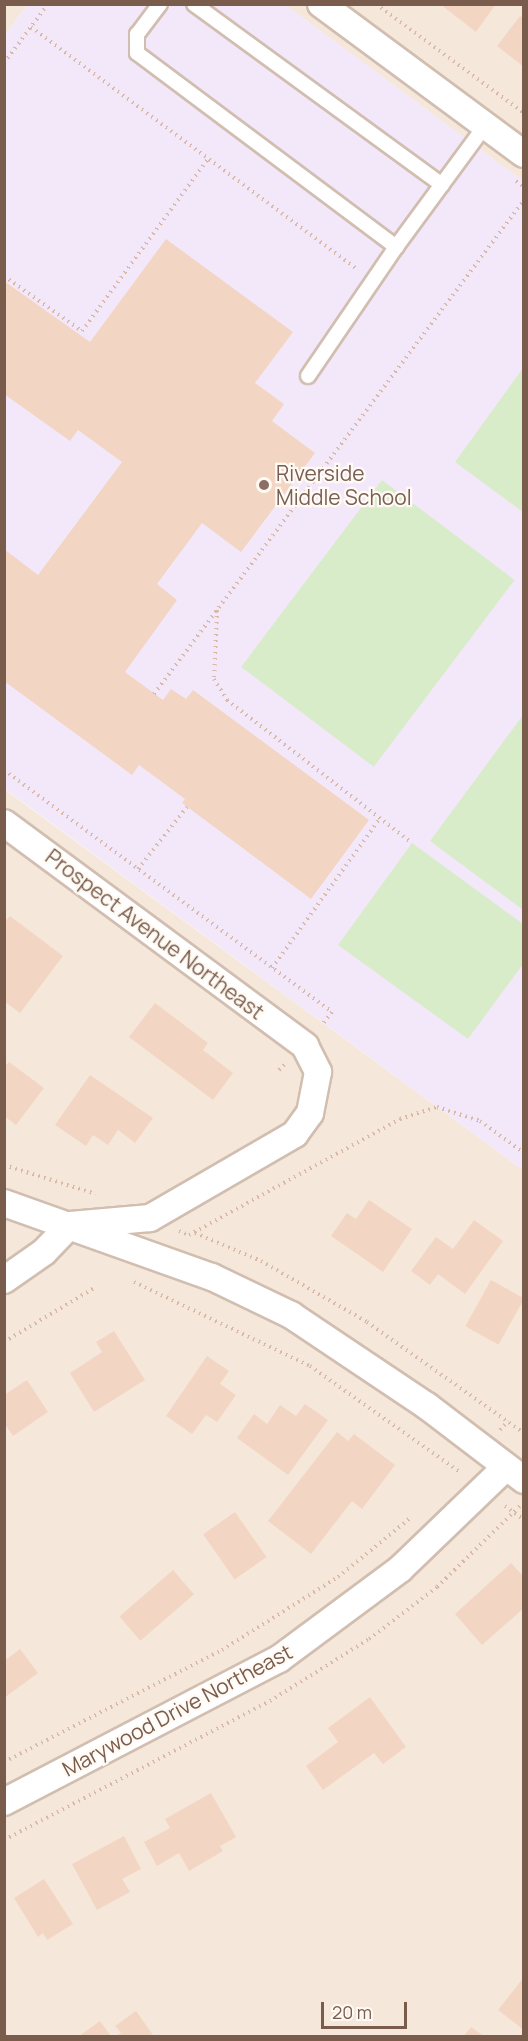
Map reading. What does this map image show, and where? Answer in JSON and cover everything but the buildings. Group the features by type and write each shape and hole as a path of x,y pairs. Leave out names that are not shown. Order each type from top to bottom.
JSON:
{"street":[{"path":"321,4 524,154"},
{"name":"Prospect Avenue Northeast","path":"4,823 305,1046"},
{"path":"4,1280 44,1252 70,1226 150,1218 295,1134 310,1113 318,1072 305,1046"},
{"path":"4,1203 212,1277 291,1316 427,1406 515,1473"},
{"name":"Marywood Drive Northeast","path":"4,1802 279,1659 400,1569 483,1489 515,1473"}],"lane":[{"path":"160,4 137,34 137,54 396,247"},
{"path":"195,4 442,185"},
{"path":"308,376 396,247 485,126"}],"path":[{"path":"4,63 48,4"},
{"path":"376,4 524,113"},
{"path":"31,27 374,280"},
{"path":"4,276 82,331 208,159"},
{"path":"154,694 524,200"},
{"path":"217,609 214,679 227,700 412,843"},
{"path":"4,770 332,1012 305,1046 279,1070"},
{"path":"138,869 187,807"},
{"path":"272,968 380,818"},
{"path":"189,1235 382,1129 437,1107 480,1121 524,1153"},
{"path":"194,1232 261,1261 367,1322 524,1433"},
{"path":"134,1282 310,1366 524,1520"},
{"path":"4,1342 96,1287"},
{"path":"452,1479 508,1421"},
{"path":"4,1762 242,1639 338,1577 412,1516"}],"shaded area":[{"path":"5,5 27,5 5,35"},
{"name":"Riverside Middle School","path":"27,5 286,5 523,181 523,1170 5,789 5,35"},
{"path":"285,5 523,5 523,181"},
{"path":"4,789 523,1170 523,2036 5,2036"}],"green space":[{"path":"523,368 523,512 455,462"},
{"path":"382,480 515,580 374,767 241,667"},
{"path":"523,715 523,910 430,841"},
{"path":"412,843 523,924 523,964 468,1039 338,945"}],"place":[{"name":"Riverside Middle School","path":"264,485"}]}
